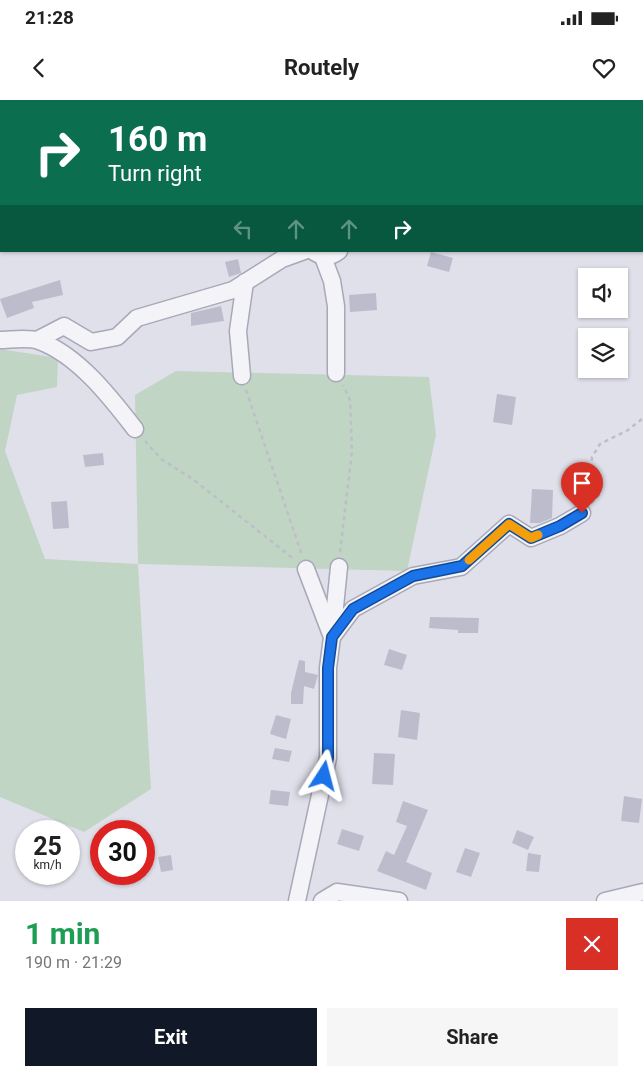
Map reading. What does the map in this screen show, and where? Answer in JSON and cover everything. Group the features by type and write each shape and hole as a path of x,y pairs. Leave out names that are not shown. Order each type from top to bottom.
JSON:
{"street":[{"path":"0,340 37,340 64,326 91,342 117,337 137,318 233,290 282,259 301,252"},
{"path":"318,254 333,256 338,252"},
{"path":"318,254 332,281 336,306 336,373"},
{"path":"242,376 238,331 245,282"},
{"path":"37,340 68,359 104,390 135,429"},
{"path":"332,637 353,609 413,576 462,566 509,524 531,538 560,526 582,513"},
{"path":"297,901 328,758 328,668 339,567"},
{"path":"306,569 332,637"},
{"path":"322,901 337,892 399,901"},
{"path":"605,901 643,892"}],"path":[{"path":"336,373 350,400 352,451 339,567"},
{"path":"242,376 306,569"},
{"path":"582,513 600,494 591,474 592,457 596,450 600,444 628,430 643,418"},
{"path":"135,429 161,459 194,480 306,569"}],"green space":[{"path":"0,349 58,358 57,387 17,395 5,451 45,559 138,564 151,789 103,820 90,820 90,828 84,832 80,830 80,820 55,820 0,797"},
{"path":"176,371 429,377 436,435 407,571 138,564 135,395"}],"building":[{"path":"431,252 453,258 449,272 427,266"},
{"path":"238,259 241,273 229,277 225,262"},
{"path":"60,280 63,295 32,302 34,308 7,318 0,299"},
{"path":"376,293 377,310 350,312 349,295"},
{"path":"221,306 224,321 191,326 191,313"},
{"path":"497,394 516,397 512,425 493,422"},
{"path":"103,453 104,465 85,467 83,455"},
{"path":"532,489 553,490 552,518 540,523 530,523"},
{"path":"67,501 69,528 53,529 51,502"},
{"path":"430,617 479,618 478,633 458,633 458,630 429,628"},
{"path":"389,649 407,655 402,670 384,665"},
{"path":"299,660 305,661 305,672 318,675 314,689 304,686 303,704 291,704 291,693"},
{"path":"401,710 420,713 417,740 398,737"},
{"path":"276,715 291,719 286,739 270,734"},
{"path":"275,748 292,751 289,762 272,759"},
{"path":"374,753 395,754 393,785 372,784"},
{"path":"271,790 290,792 288,806 269,804"},
{"path":"624,796 642,799 639,823 621,821"},
{"path":"403,801 428,810 406,862 432,873 426,890 377,871 386,851 394,855 407,826 396,822"},
{"path":"342,829 364,836 359,851 337,844"},
{"path":"517,830 534,837 528,850 512,843"},
{"path":"465,848 480,853 471,877 456,872"},
{"path":"528,853 541,855 539,872 526,871"},
{"path":"171,855 173,870 161,872 158,857"}],"slow traffic":[{"path":"469,560 509,524 531,538 538,535"}],"route":[{"path":"324,776 328,758 328,668 332,637 353,609 413,576 462,566 509,524 531,538 560,526 582,513"}]}
